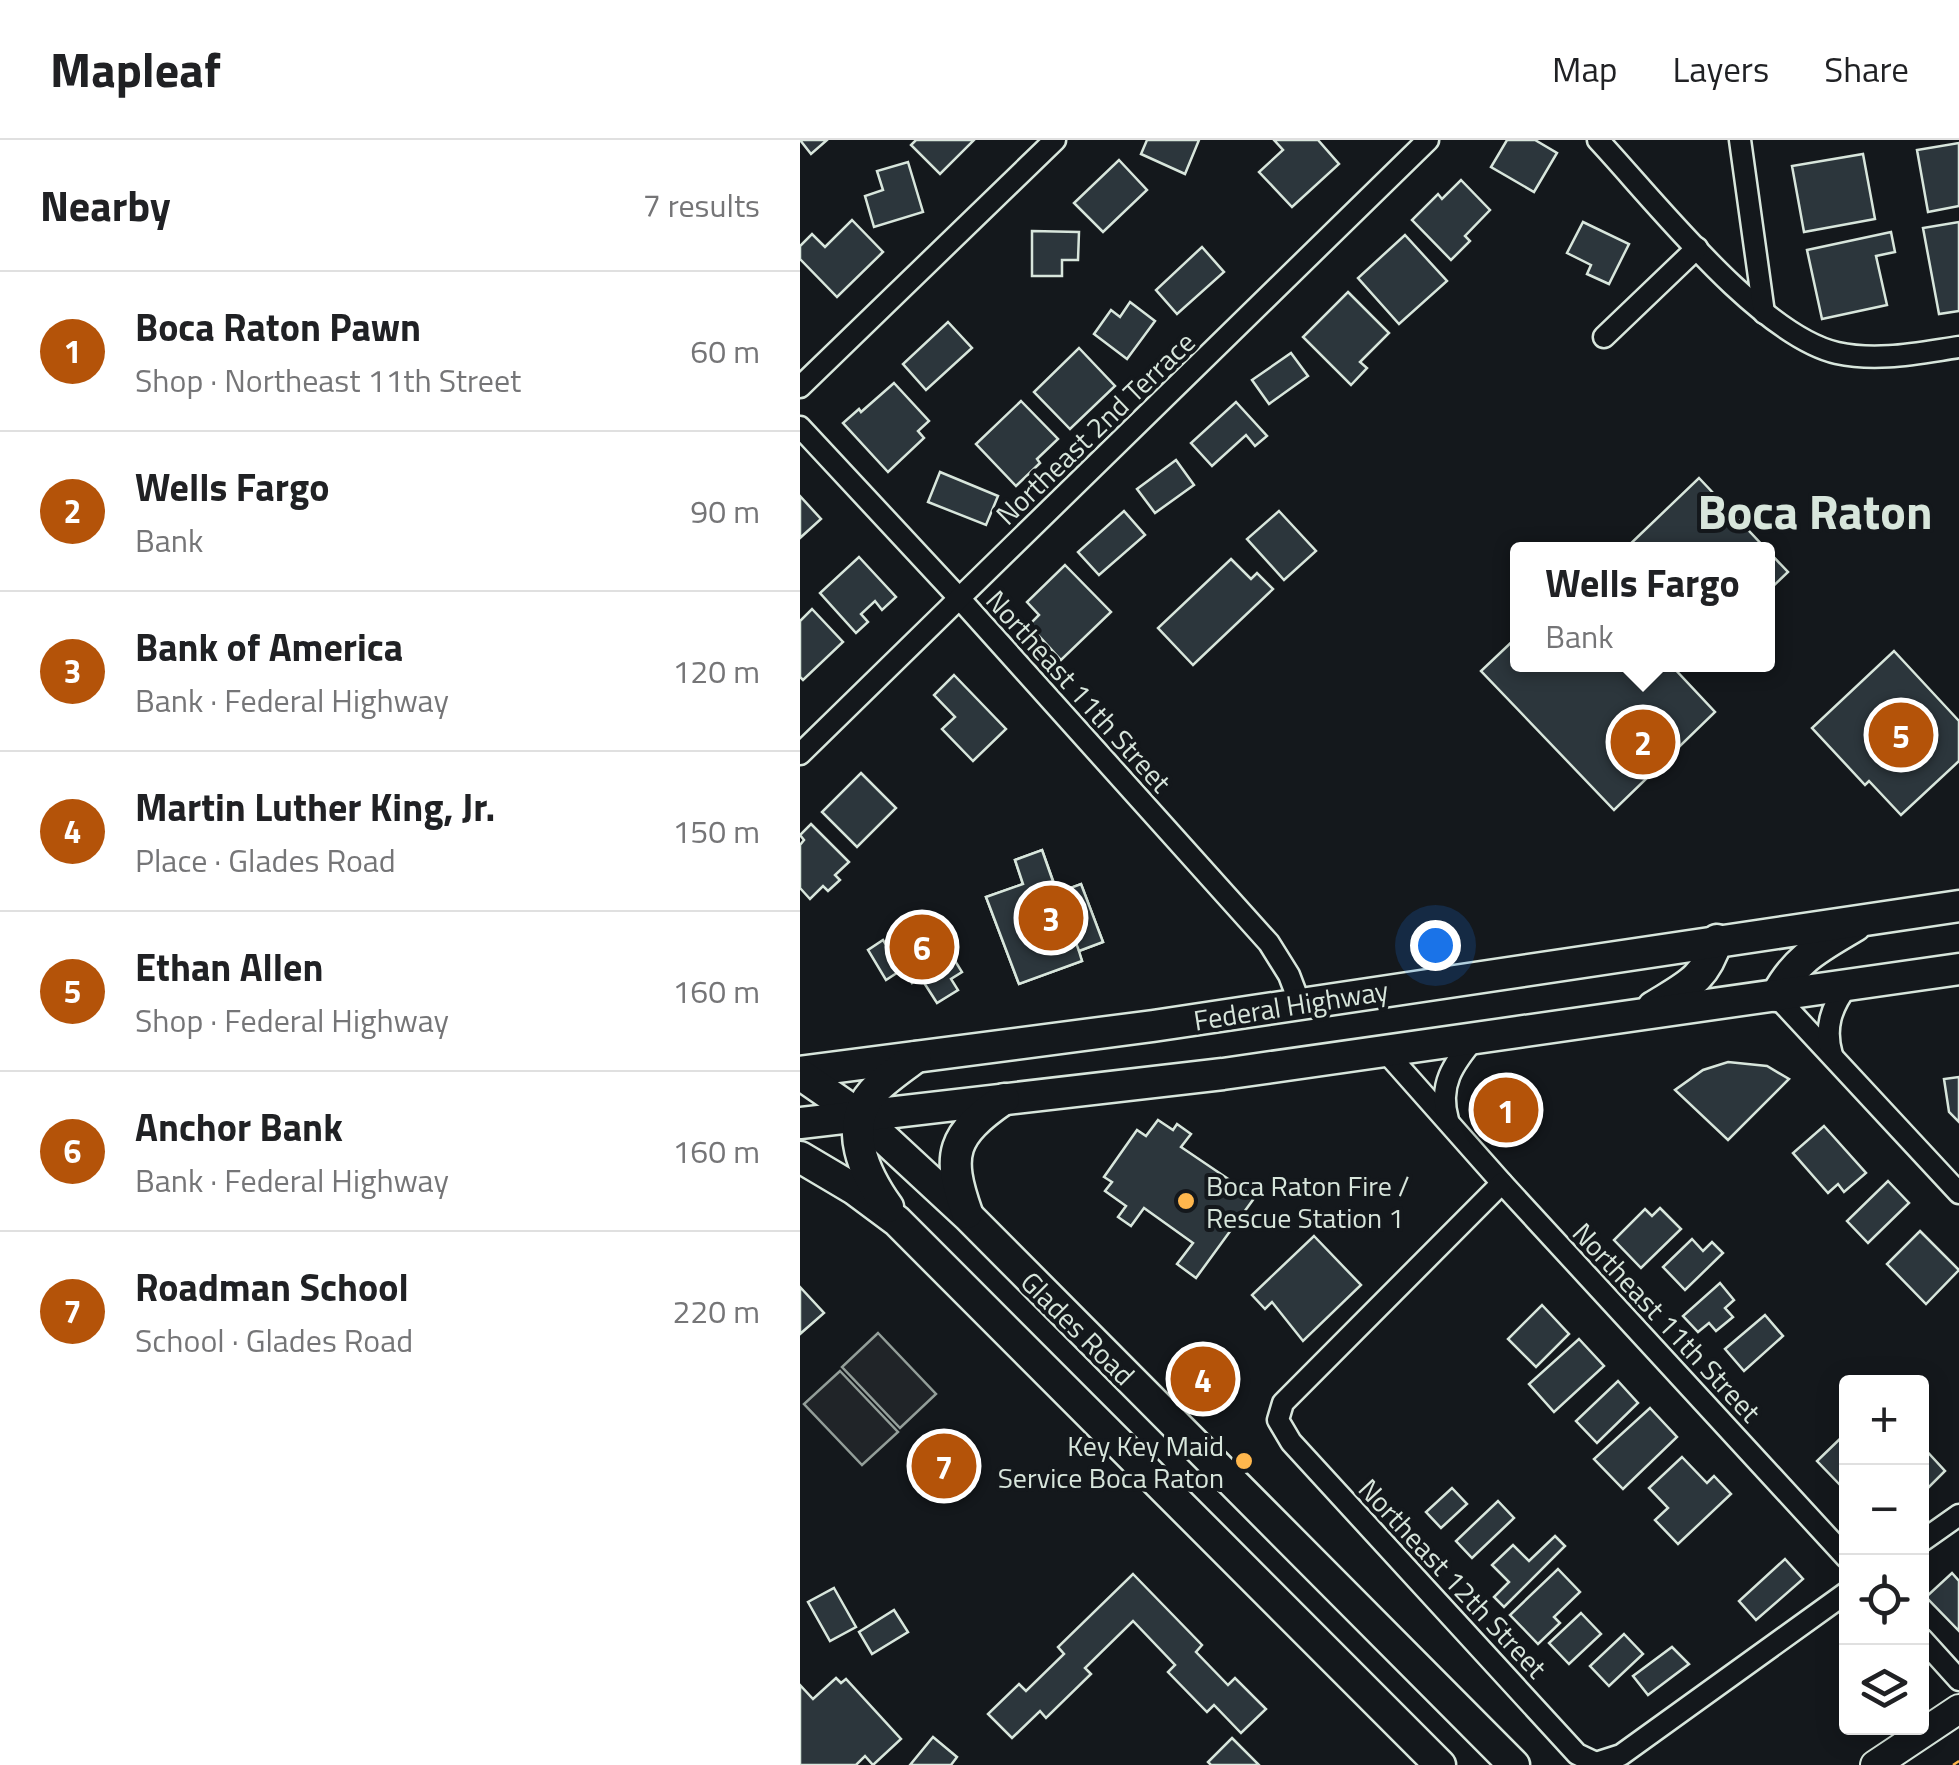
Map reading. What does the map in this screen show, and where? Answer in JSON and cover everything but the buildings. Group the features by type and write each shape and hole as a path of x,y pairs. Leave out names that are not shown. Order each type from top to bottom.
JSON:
{"main road":[{"name":"Federal Highway","path":"800,1073 1300,1004 1959,906"},
{"path":"1776,996 1788,972 1807,954 1866,919"},
{"path":"1642,1014 1700,978 1710,964 1717,940"},
{"name":"Federal Highway","path":"800,1123 1223,1074 1959,969"},
{"path":"897,1221 874,1187 857,1128 859,1115 875,1090 916,1057"},
{"name":"Glades Road","path":"800,1073 859,1115 968,1216 1514,1765"},
{"path":"968,1216 956,1180 957,1150 976,1118 1004,1099"},
{"name":"Glades Road","path":"800,1157 854,1189 897,1221 1440,1765"},
{"path":"1875,1765 1959,1709"}],"street":[{"path":"800,387 1056,140"},
{"name":"Northeast 2nd Terrace","path":"800,754 1428,140"},
{"path":"1598,140 1697,248 1764,313 1794,336 1814,346 1857,356 1901,356 1959,347"},
{"path":"1740,140 1764,313"},
{"path":"1604,337 1697,248"},
{"name":"Northeast 11th Street","path":"800,428 960,599 1270,944 1289,975 1300,1004"},
{"path":"1832,1057 1827,1039 1829,1019 1848,985"},
{"path":"1776,996 1959,1194"},
{"path":"1448,1122 1444,1086 1461,1054 1476,1038"},
{"name":"Northeast 11th Street","path":"1385,1051 1844,1555"},
{"name":"Northeast 12th Street","path":"1502,1183 1283,1403 1278,1420 1290,1442 1577,1754 1596,1763"},
{"path":"1929,1536 1959,1515"},
{"path":"1596,1763 1621,1756 1839,1598"},
{"path":"1927,1645 1959,1680"}],"shaded area":[{"path":"878,1333 936,1394 900,1428 842,1367"},
{"path":"840,1371 898,1432 862,1465 804,1404"}],"power":[{"path":"1953,1765 1959,1761"}],"place":[{"name":"Ethan Allen","path":"1901,735"},
{"name":"Wells Fargo","path":"1643,742"},
{"name":"Bank of America","path":"1051,918"},
{"name":"Anchor Bank","path":"922,947"},
{"name":"Boca Raton Pawn","path":"1506,1110"},
{"name":"Boca Raton Fire / Rescue Station 1","path":"1186,1201"},
{"name":"Martin Luther King, Jr.","path":"1203,1379"},
{"name":"Key Key Maid Service Boca Raton","path":"1244,1461"},
{"name":"Roadman School","path":"944,1466"}],"district":[{"name":"Boca Raton","path":"1815,511"}]}
